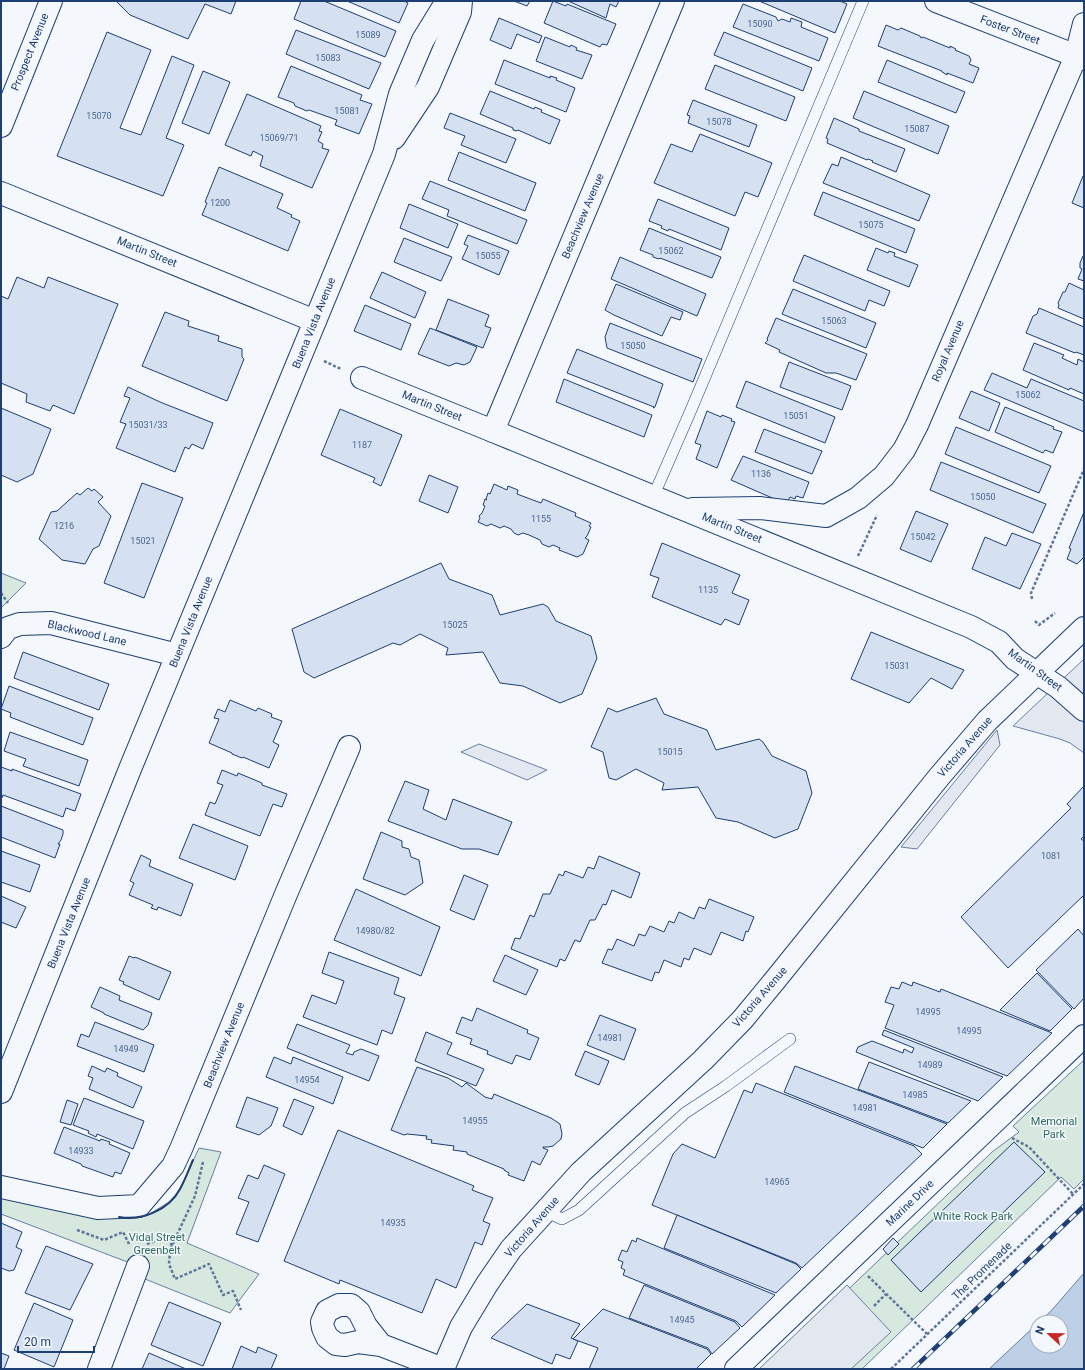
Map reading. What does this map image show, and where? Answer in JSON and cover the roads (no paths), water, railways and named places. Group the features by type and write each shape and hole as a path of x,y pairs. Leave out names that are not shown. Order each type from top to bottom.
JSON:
{"street":[{"name":"Prospect Avenue","path":"1,126 51,1"},
{"name":"Buena Vista Avenue","path":"1,1092 177,655 384,154 400,94 423,40 447,1"},
{"name":"Buena Vista Avenue","path":"384,154 428,87 460,12 461,1"},
{"name":"Beachview Avenue","path":"493,431 673,1"},
{"name":"Foster Street","path":"936,1 1080,57"},
{"name":"Royal Avenue","path":"684,509 760,508 826,516 858,498 884,476 904,450 917,425 1080,57 1084,24"},
{"name":"Martin Street","path":"1,193 315,320"},
{"name":"Martin Street","path":"362,378 971,627 999,642 1015,659 1058,686 1084,710"},
{"name":"Blackwood Lane","path":"1,637 8,628 20,624 51,623 177,655"},
{"name":"Victoria Avenue","path":"444,1369 461,1327 487,1284 511,1249 581,1172 703,1060 743,1019 939,777 987,721 1084,628"},
{"name":"Beachview Avenue","path":"1,1188 98,1208 139,1206 173,1166 289,886 349,748"},
{"name":"Marine Drive","path":"736,1369 1084,1036"},
{"path":"99,1369 138,1266"},
{"path":"382,1345 444,1369"}],"lane":[{"path":"653,497 698,396 863,1"},
{"path":"545,1211 562,1219 579,1210 685,1113 726,1086 790,1039"}],"water":[{"path":"1084,1273 1084,1369 989,1369 1029,1332 1029,1354 1069,1354 1069,1314 1048,1314"}],"railway":[{"path":"913,1369 1084,1206"}],"park label":[{"name":"Memorial Park","path":"1054,1127"},
{"name":"White Rock Park","path":"973,1216"},
{"name":"Vidal Street Greenbelt","path":"157,1243"}]}
